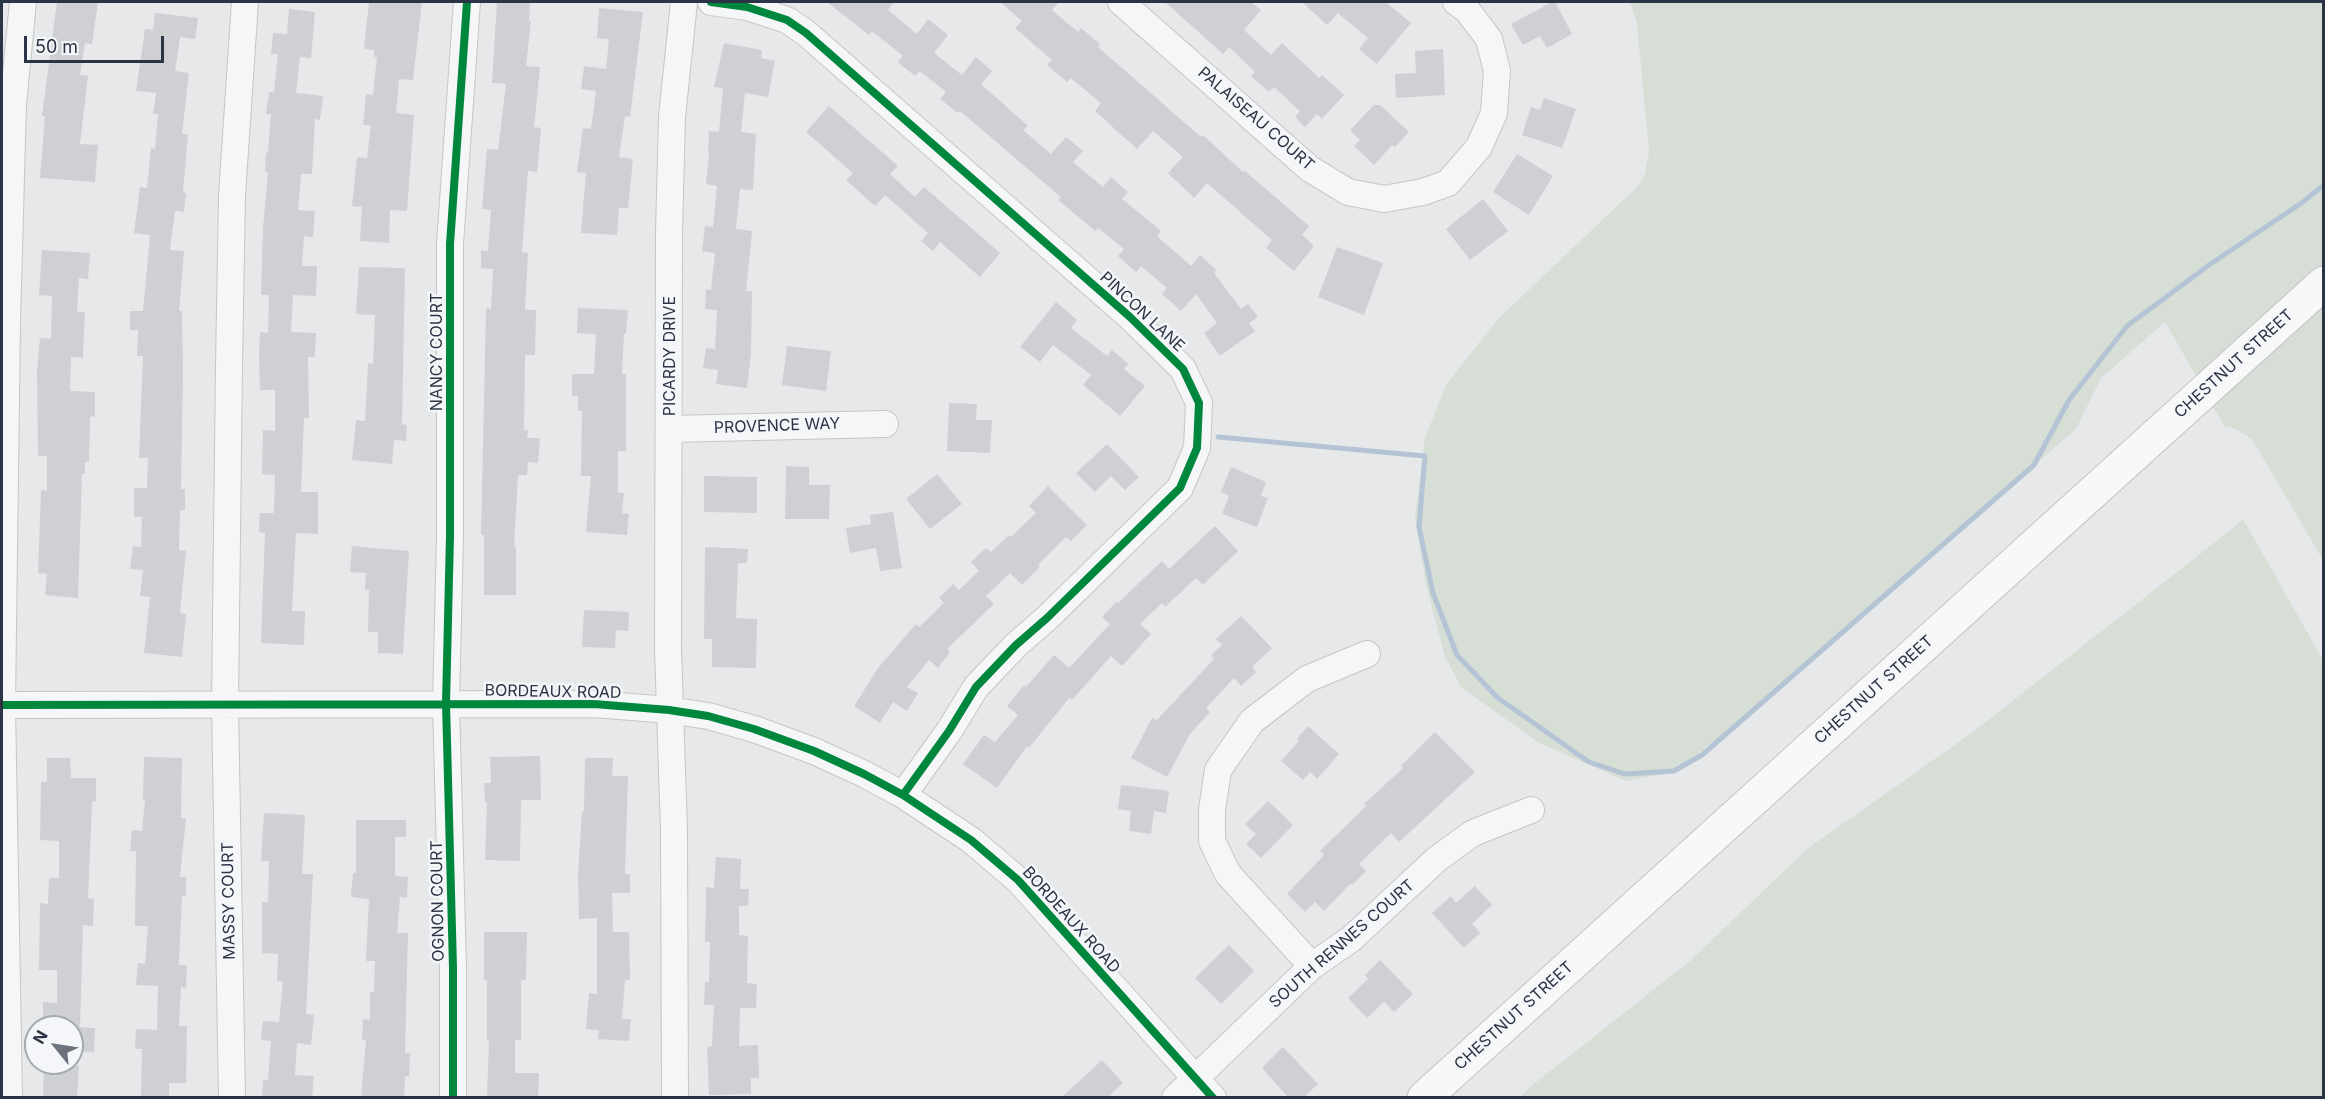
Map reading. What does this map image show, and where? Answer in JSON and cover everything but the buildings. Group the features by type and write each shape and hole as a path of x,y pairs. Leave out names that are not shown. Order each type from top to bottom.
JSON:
{"main road":[{"name":"CHESTNUT STREET","path":"1425,1098 2324,283"}],"street":[{"path":"9,1098 2,705 7,322 13,104 22,2"},
{"path":"225,705 232,195 245,2"},
{"name":"NANCY COURT","path":"446,703 450,536 450,244 467,2"},
{"name":"PICARDY DRIVE","path":"669,710 669,233 672,117 684,2"},
{"name":"PINCON LANE","path":"711,2 747,7 787,20 806,33 1130,317 1183,369 1199,403 1197,447 1180,488 975,687 949,731 903,795"},
{"name":"PALAISEAU COURT","path":"1121,2 1310,169 1348,192 1384,199 1423,192 1448,183 1479,147 1494,113 1497,71 1490,39 1467,10 1456,2"},
{"name":"PROVENCE WAY","path":"670,429 885,424"},
{"path":"1312,966 1228,874 1212,842 1212,810 1218,770 1252,721 1307,680 1367,654"},
{"name":"OGNON COURT","path":"446,703 453,968 453,1098"},
{"name":"BORDEAUX ROAD","path":"2,705 594,704 669,710 708,716 764,733 834,760 903,795 971,840 1018,880 1213,1098"},
{"name":"MASSY COURT","path":"225,705 232,1098"},
{"path":"669,710 674,831 675,1098"},
{"name":"SOUTH RENNES COURT","path":"1175,1098 1312,966 1351,939 1437,859 1473,832 1531,810"}],"shaded area":[{"path":"1630,2 2323,2 2323,268 2199,381 2165,322 2101,378 2076,429 1737,723 1684,765 1658,775 1626,781 1539,743 1461,687 1445,657 1426,585 1415,518 1425,438 1446,385 1496,321 1638,186 1645,174 1649,152 1637,24"},
{"path":"2323,297 2323,560 2252,439 2230,426 2225,427 2209,400"},
{"path":"2243,519 2323,660 2323,1097 1520,1097 1690,961 1807,849 1973,732"}],"waterway":[{"path":"1218,437 1425,456 1419,527 1433,593 1457,655 1498,698 1589,762 1625,774 1674,771 1702,755 2034,465 2069,400 2127,326 2209,265 2300,204 2324,185"}],"cycle path":[{"path":"453,1098 453,968 446,703 450,536 450,244 467,2"},
{"path":"711,2 747,7 787,20 806,33 1130,317 1183,369 1199,403 1197,448 1180,488 1047,618 1016,645 976,687 949,731 903,795"},
{"path":"2,705 594,704 669,710 708,716 754,729 814,751 864,774 903,795 971,840 1018,880 1213,1098"}]}
